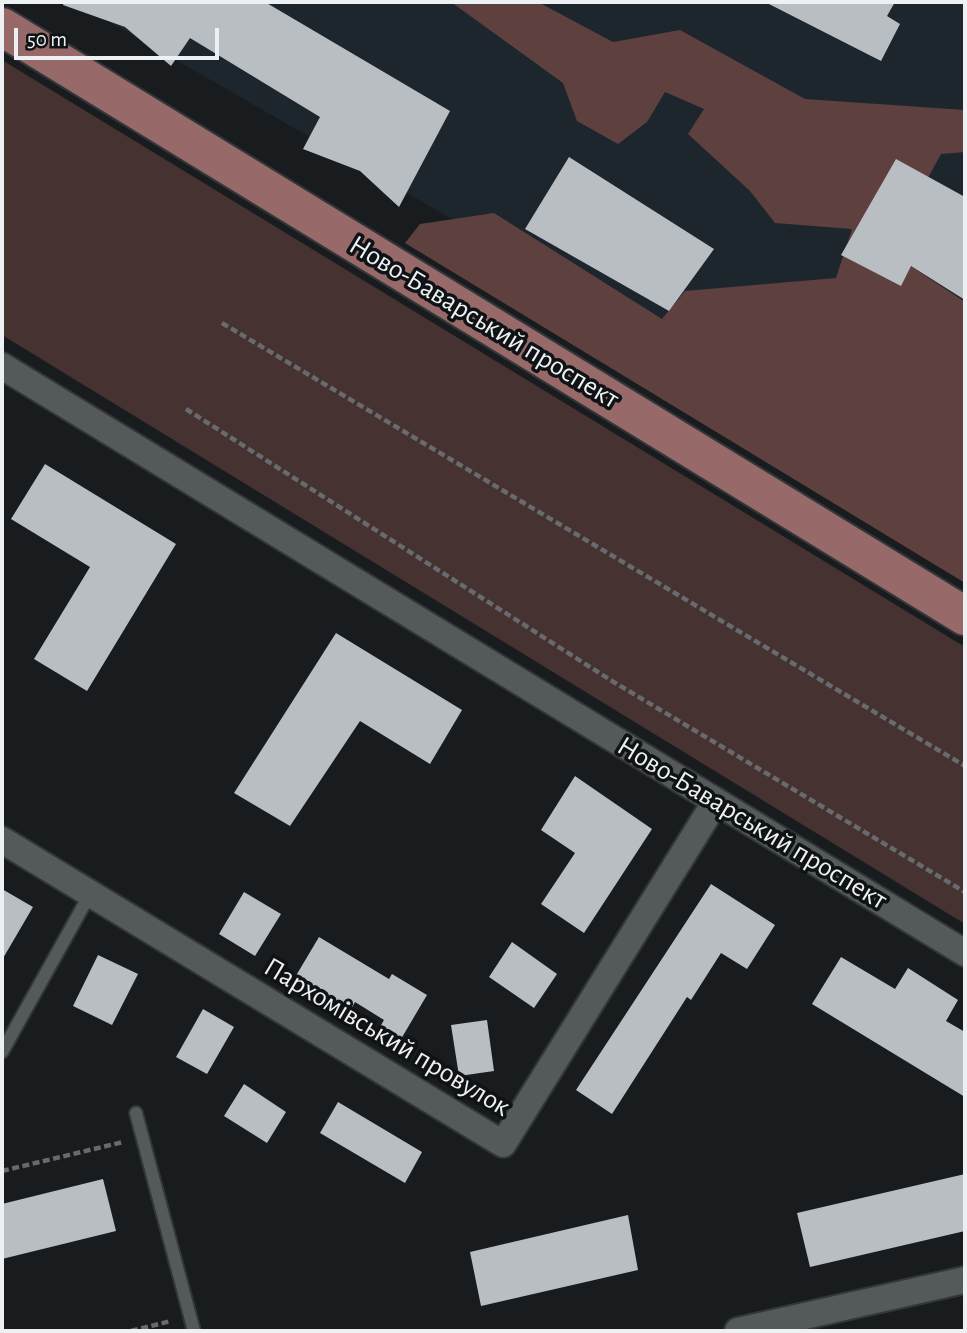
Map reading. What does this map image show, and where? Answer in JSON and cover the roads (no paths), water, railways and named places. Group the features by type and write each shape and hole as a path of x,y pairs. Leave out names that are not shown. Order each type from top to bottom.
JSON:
{"main road":[{"name":"Ново-Баварський проспект","path":"2,27 965,617"}],"street":[{"name":"Ново-Баварський проспект","path":"2,366 965,953"},
{"name":"Пархомівський провулок","path":"2,840 503,1144 716,802"},
{"path":"738,1331 965,1280"}],"lane":[{"path":"2,1052 90,894"},
{"path":"136,1113 194,1331"}]}
